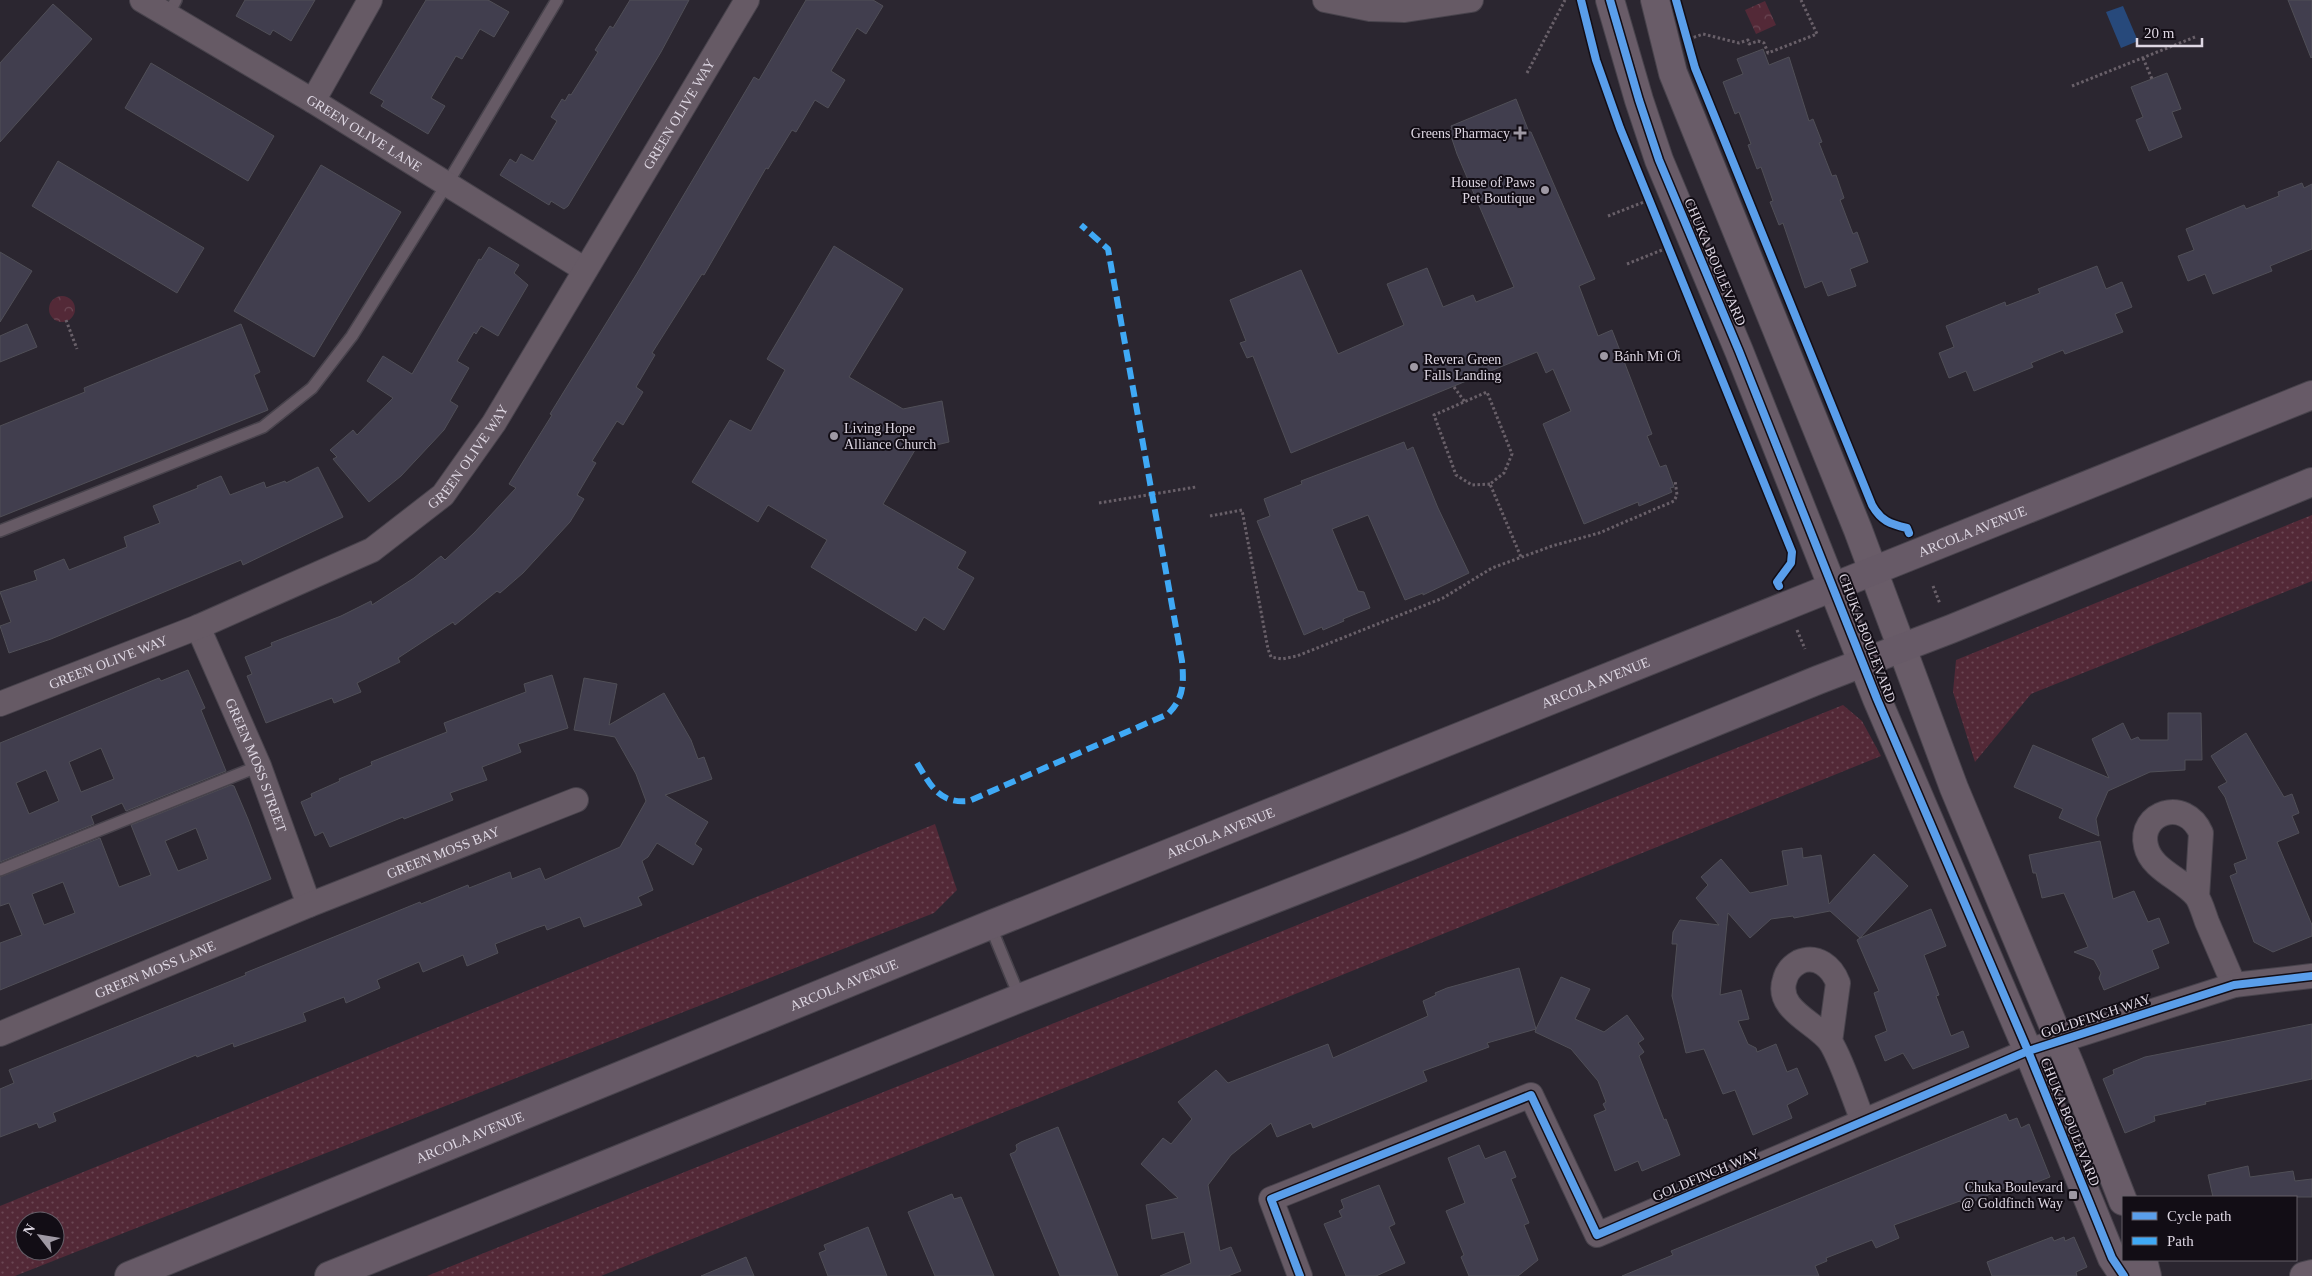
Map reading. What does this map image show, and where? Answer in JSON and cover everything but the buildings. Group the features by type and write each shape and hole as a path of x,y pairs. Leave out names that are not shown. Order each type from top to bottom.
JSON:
{"main road":[{"name":"ARCOLA AVENUE","path":"129,1276 990,925 2312,395"},
{"path":"329,1276 1020,998 1410,846 2312,482"}],"street":[{"name":"GREEN OLIVE LANE","path":"142,0 172,7 313,101 584,269"},
{"path":"313,101 370,0"},
{"name":"GREEN OLIVE WAY","path":"0,704 198,626 372,550 443,495 494,423 584,269 747,0"},
{"path":"1325,0 1370,9 1405,10 1471,0"},
{"name":"CHUKA BOULEVARD","path":"1610,0 1639,100 1659,160 1834,587 1862,662 2028,1051 2112,1258 2124,1276"},
{"name":"CHUKA BOULEVARD","path":"1655,0 1673,74 1783,341 1873,571 1954,788 2060,1041 2122,1198"},
{"name":"GREEN MOSS STREET","path":"198,626 258,766 309,905"},
{"name":"GREEN MOSS BAY","path":"309,905 576,800"},
{"path":"2196,897 2234,985"},
{"name":"GREEN MOSS LANE","path":"0,1034 309,905"},
{"name":"GOLDFINCH WAY","path":"1300,1276 1271,1199 1531,1095 1597,1235 2028,1051 2234,985 2312,976"},
{"path":"1830,1042 1863,1121"},
{"path":"2143,1261 2147,1276"},
{"path":"2304,1276 2312,1274"}],"lane":[{"path":"0,531 263,426 312,388 352,336 447,184 556,0"},
{"path":"0,870 258,766"},
{"path":"990,925 1020,998"}],"path":[{"path":"1527,73 1565,0"},
{"path":"1687,40 1704,34 1739,43 1748,40 1749,44 1758,41 1764,43 1768,53 1817,34 1800,0"},
{"path":"2072,86 2195,37"},
{"path":"2143,58 2152,79"},
{"path":"1608,216 1649,200"},
{"path":"1627,264 1667,248"},
{"path":"66,320 77,349"},
{"path":"1454,387 1465,402"},
{"path":"1487,392 1512,454 1504,472 1490,484 1472,485 1456,475 1434,415 1487,392"},
{"path":"1210,516 1242,510 1268,649 1271,657 1282,659 1297,656 1426,606 1466,585 1492,568 1521,556 1599,533 1674,501 1678,495 1675,480"},
{"path":"1490,484 1521,556"},
{"path":"1099,503 1196,487"},
{"path":"1932,586 1940,604"},
{"path":"1797,630 1805,649"}],"green space":[{"path":"1765,1 1776,25 1756,34 1745,10"},
{"path":"62,296 71,300 75,309 71,318 62,322 53,318 49,309 53,300"},
{"path":"2312,515 2312,581 2031,694 1975,762 1953,692 1956,660"},
{"path":"1843,705 1862,721 1881,756 601,1276 427,1276"},
{"path":"935,824 957,890 934,913 65,1256 65,1211 15,1211 15,1261 53,1261 15,1276 0,1276 0,1206"}],"water":[{"path":"2123,6 2138,41 2121,48 2106,12"}],"marked path":[{"path":"917,763 937,792 950,800 969,801 1168,714 1177,702 1182,690 1182,661 1108,249 1081,225"}],"cycle path":[{"path":"1581,0 1596,60 1620,128 1792,552 1791,563 1777,582 1779,586"},
{"path":"1610,0 1639,100 1659,160 1739,351 1877,699 2028,1051 2112,1258 2124,1276"},
{"path":"1676,0 1695,68 1872,505 1883,518 1891,523 1907,528 1909,533"},
{"path":"1300,1276 1271,1199 1531,1095 1597,1235 2028,1051 2234,985 2312,976"}],"place":[{"name":"Greens Pharmacy","path":"1520,133"},
{"name":"House of Paws Pet Boutique","path":"1545,190"},
{"name":"Bánh Mì Ơi","path":"1604,356"},
{"name":"Revera Green Falls Landing","path":"1414,367"},
{"name":"Living Hope Alliance Church","path":"834,436"},
{"name":"Chuka Boulevard @ Goldfinch Way","path":"2073,1195"}]}
